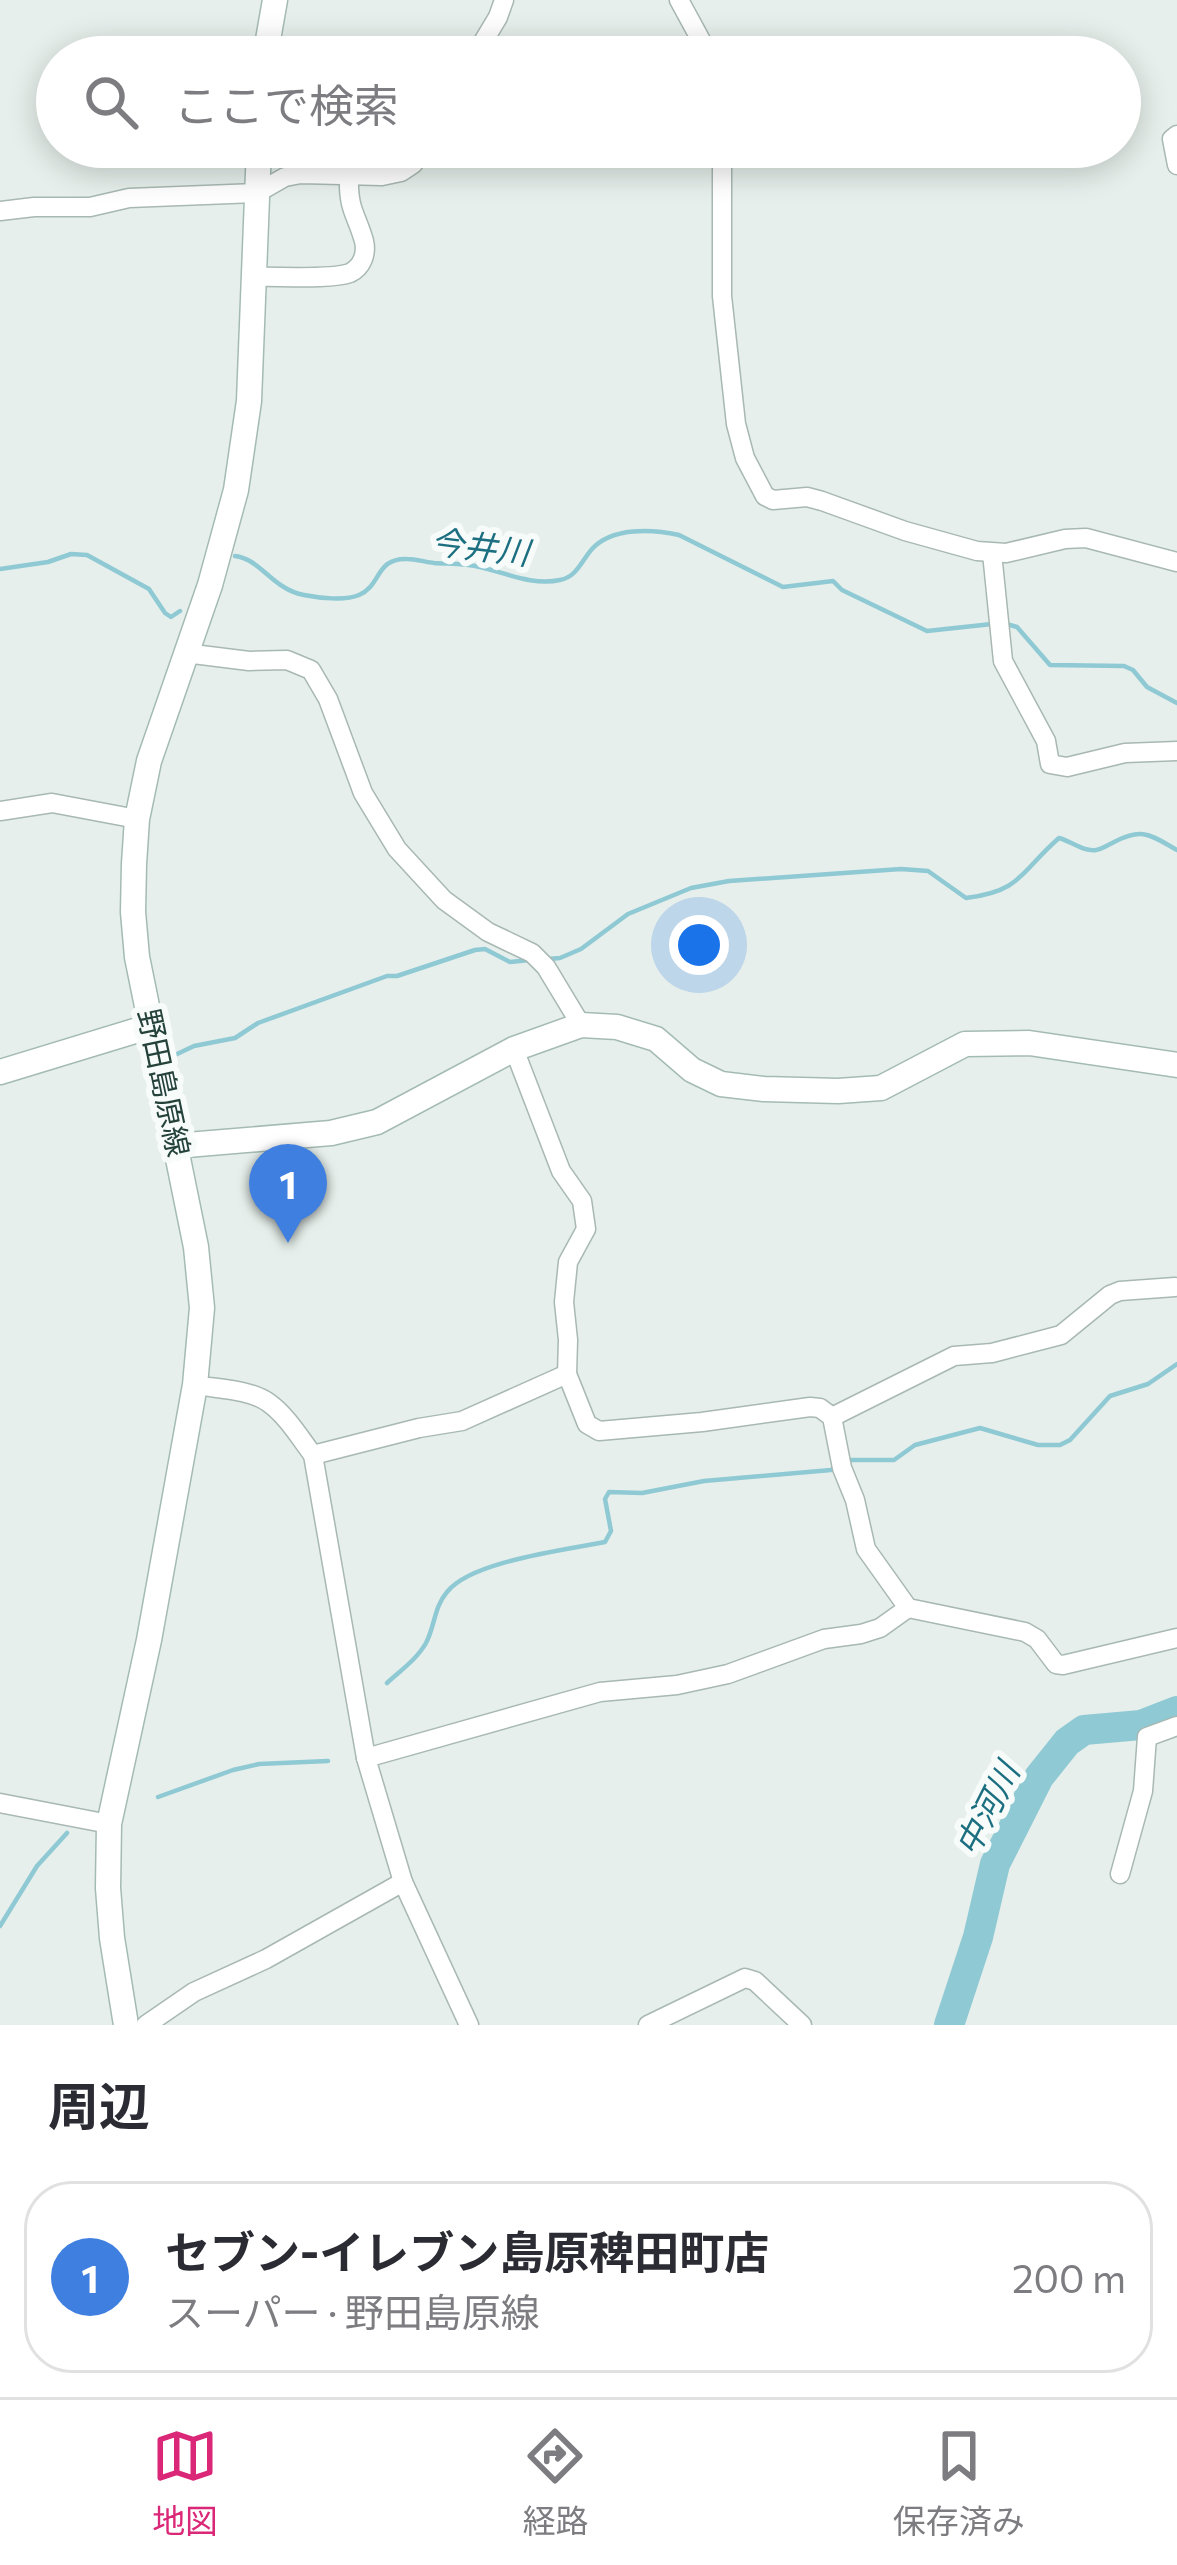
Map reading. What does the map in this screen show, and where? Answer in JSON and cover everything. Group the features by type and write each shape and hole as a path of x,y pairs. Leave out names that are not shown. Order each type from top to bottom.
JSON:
{"main road":[{"path":"269,36 275,0"},
{"name":"野田島原線","path":"126,2025 112,1938 109,1824 149,1640 195,1385 202,1308 196,1247 137,957 133,912 137,819 149,761 210,585 236,490 249,401 258,168"},
{"path":"176,1146 332,1133 376,1122 514,1049 581,1025 616,1027 656,1039 692,1070 721,1084 764,1088 881,1088 965,1044 1029,1043 1177,1065"},
{"path":"0,1072 151,1026"}],"street":[{"path":"487,36 504,0"},
{"path":"679,0 699,36"},
{"path":"1177,135 1172,139 1177,165"},
{"path":"0,211 90,208 129,198 257,193 301,174 382,176 407,168"},
{"path":"722,168 722,296 736,424 765,496 773,500 807,497 905,531 992,554 1085,538 1177,562"},
{"path":"254,277 338,275 357,268 365,246 351,209 349,177"},
{"path":"992,554 1003,661 1046,741 1050,764 1066,767 1125,753 1177,751"},
{"path":"185,653 287,660 311,670 328,699 363,793 397,849 444,900 539,960 581,1025"},
{"path":"0,811 52,803 137,819"},
{"path":"514,1049 561,1171 582,1201 586,1229 568,1262 564,1301 567,1374 587,1424 599,1430 811,1407 826,1411 832,1417 866,1549 908,1608 1025,1632 1056,1664 1063,1665 1177,1638"},
{"path":"832,1417 954,1356 992,1353 1061,1335 1120,1291 1174,1287"},
{"path":"313,1455 462,1421 567,1374"},
{"path":"195,1385 266,1400 313,1455 366,1758 403,1882 469,2025"},
{"path":"366,1758 600,1692 677,1685 728,1674 824,1639 880,1628 908,1608"},
{"path":"1120,1874 1143,1791 1147,1737 1177,1726"},
{"path":"0,1803 109,1824"},
{"path":"146,2025 194,1992 266,1959 403,1882"},
{"path":"648,2025 745,1978 755,1981 802,2025"}],"waterway":[{"name":"今井川","path":"235,556 293,592 339,598 366,591 384,567 397,560 469,565 530,580 560,580 610,537 657,532 679,535 783,587 833,581 842,590 927,631 992,624"},
{"name":"今井川","path":"0,569 87,555 149,589 171,617 180,611"},
{"name":"今井川","path":"1003,623 1017,627 1050,665 1124,666 1147,687 1177,703"},
{"path":"548,959 581,949 628,914 691,888 729,881 901,869 928,871 966,898 1010,885 1059,838 1096,850 1140,834 1177,850"},
{"path":"175,1055 235,1038 258,1023 387,976 475,950 485,949 510,962 530,960"},
{"path":"845,1460 894,1460 915,1445 980,1428 1038,1445 1060,1445 1110,1396 1148,1384 1177,1364"},
{"path":"387,1683 422,1649 443,1598 459,1581 520,1558 605,1542 611,1531 605,1499 609,1492 642,1493 836,1466"},
{"name":"中河川","path":"949,2025 978,1937 995,1864 1039,1777 1067,1742 1084,1730 1141,1725 1177,1711"},
{"path":"158,1797 259,1764 328,1761"},
{"path":"0,1926 37,1866 67,1833"}],"place":[{"name":"セブン-イレブン島原稗田町店","path":"288,1243"}]}
